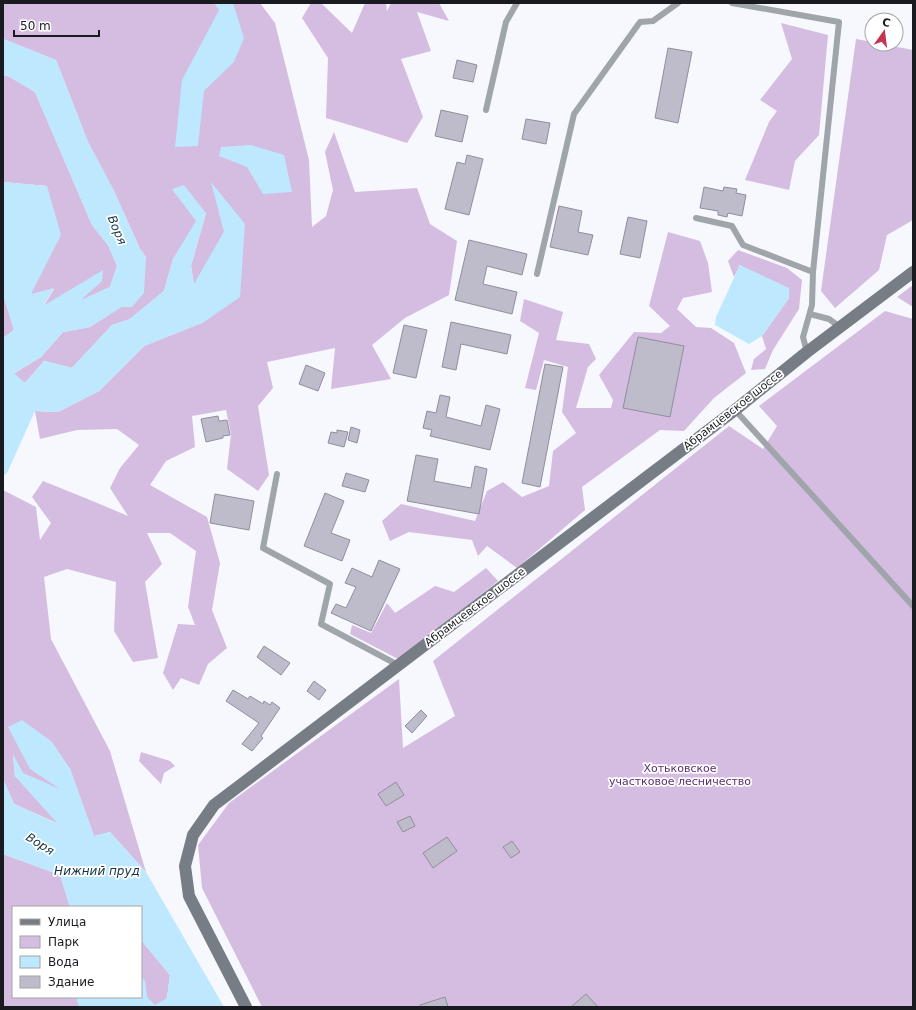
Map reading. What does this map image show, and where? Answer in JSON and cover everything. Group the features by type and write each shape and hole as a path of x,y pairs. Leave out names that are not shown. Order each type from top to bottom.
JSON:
{"street":[{"name":"Абрамцевское шоссе","path":"246,1007 189,896 185,866 193,836 214,805 735,410 807,352 913,272"}],"lane":[{"path":"486,110 506,22 517,3"},
{"path":"538,274 574,114 640,22 653,21 678,3"},
{"path":"732,3 753,5 839,22 813,272 812,305 803,337 807,352"},
{"path":"696,218 732,226 743,245 813,272"},
{"path":"810,314 830,319 840,327"},
{"path":"735,410 913,606"},
{"path":"277,474 263,548 330,584 321,624 398,666"}],"green space":[{"path":"3,3 260,3 275,23 309,160 312,227 326,216 333,190 325,152 334,132 355,192 417,188 430,224 457,241 449,295 405,318 372,345 391,379 331,389 335,348 267,362 273,388 258,406 269,475 258,491 227,469 231,434 226,410 192,416 195,447 166,461 150,485 207,517 220,563 212,610 227,648 208,664 199,685 181,678 173,690 163,673 178,624 195,625 188,607 196,551 170,533 147,533 162,564 145,582 158,658 133,662 114,631 116,582 67,569 44,577 51,639 110,751 146,872 110,832 94,836 70,769 51,741 63,791 22,773 13,756 15,776 59,824 14,804 3,779 3,490 36,507 40,540 51,523 32,497 43,481 128,516 110,488 120,468 139,445 117,429 77,430 40,439 35,411 58,412 99,391 144,346 204,322 224,232 194,285 191,266 206,213 172,189 197,221 173,259 164,291 130,319 112,325 72,368 44,361 25,383 13,374 41,357 63,332 90,327 121,307 146,257 140,249 114,191 88,142 56,60 3,39"},
{"path":"311,3 321,3 352,33 365,3 386,3 387,11 391,3 439,3 449,21 417,12 431,51 401,59 423,117 407,143 326,118 328,58 302,18"},
{"path":"781,23 828,35 819,135 795,161 789,190 745,180 769,122 777,111 760,100 792,59"},
{"path":"856,39 864,40 864,52 904,52 904,48 913,50 913,220 887,235 879,270 835,308 821,291"},
{"path":"3,75 10,77 35,92 92,225 108,245 117,266 110,287 80,301 43,307 54,289 31,295 47,186 3,182"},
{"path":"668,232 700,241 708,263 712,292 683,298 677,309 696,327 711,328 734,343 746,373 714,398 684,431 660,430 582,487 585,510 517,568 487,546 478,556 472,540 409,532 390,541 382,521 401,504 475,521 487,491 503,482 522,497 549,486 553,451 576,433 562,412 568,367 544,360 536,390 525,388 539,333 520,321 524,299 563,312 556,340 589,344 596,359 588,367 576,408 611,408 613,400 599,375 634,332 661,333 670,326 649,306"},
{"path":"738,250 787,268 802,280 799,309 773,350 765,369 751,370 754,359 766,349 762,336 789,298 740,265 734,277 728,261"},
{"path":"913,285 913,307 897,297"},
{"path":"3,294 14,330 3,338"},
{"name":"Хотьковское участковое лесничество","path":"885,311 913,319 913,1007 262,1007 202,888 198,845 229,803 399,679 403,748 455,716 433,661 729,426 763,449 777,426 759,406"},
{"path":"486,568 498,581 400,660 350,634 352,625 371,633 387,603 395,613 435,586 454,592"},
{"path":"141,752 170,761 175,766 164,773 161,784 139,761"},
{"path":"3,854 60,875 70,906 12,906 12,998 142,998 142,941 170,975 167,998 174,1007 3,1007"}],"water":[{"path":"214,3 233,3 244,38 234,62 204,91 198,146 175,147 182,80 219,10"},
{"name":"Воря","path":"3,39 56,60 88,142 114,191 140,249 146,257 144,293 132,307 121,307 90,327 63,332 41,357 14,373 25,383 44,361 72,368 112,325 130,319 164,291 173,259 196,221 172,189 184,185 206,213 191,266 194,284 224,232 211,182 245,224 240,297 204,322 144,346 99,391 58,412 35,411 7,473 3,476 3,338 14,330 3,294 3,182 47,186 61,235 31,294 54,288 43,306 103,270 102,281 81,300 110,287 117,266 108,245 92,225 35,92 10,77 3,75"},
{"path":"251,145 284,155 292,192 263,194 247,167 219,156 221,147"},
{"path":"740,265 789,288 789,298 762,336 749,344 715,325 716,317"},
{"name":"Нижний пруд","path":"22,720 51,741 70,769 94,836 110,832 146,872 224,1007 79,1007 76,998 142,998 142,978 145,981 147,997 155,1005 167,998 170,975 142,941 142,906 70,906 60,875 3,854 3,779 14,804 58,824 15,776 13,754 23,773 60,789 30,769 8,727"}],"building":[{"path":"668,48 692,52 678,123 655,118"},
{"path":"457,60 477,65 473,82 453,78"},
{"path":"441,110 468,116 462,142 435,136"},
{"path":"526,119 550,123 546,144 522,139"},
{"path":"467,155 483,159 469,215 445,209 457,162 465,164"},
{"path":"704,187 723,191 724,187 737,189 736,193 746,195 742,216 728,213 727,217 718,215 718,211 700,208"},
{"path":"559,206 582,211 578,232 593,235 588,255 550,247"},
{"path":"628,217 647,221 640,258 620,254"},
{"path":"469,240 527,254 522,275 487,266 483,284 517,292 512,314 455,300"},
{"path":"451,322 511,335 507,354 461,344 456,370 442,367"},
{"path":"404,325 427,330 416,378 393,373"},
{"path":"638,337 684,346 670,417 623,408"},
{"path":"545,364 563,367 540,487 522,483"},
{"path":"306,365 325,373 318,391 299,384"},
{"path":"440,395 450,397 446,417 481,426 486,405 500,409 490,450 430,436 432,430 423,428 427,411 436,413"},
{"path":"218,416 219,421 227,420 230,435 206,442 201,419"},
{"path":"351,427 360,430 357,443 348,440"},
{"path":"337,430 348,432 344,447 328,443 331,432 337,433"},
{"path":"416,455 438,459 434,481 471,488 475,466 487,469 479,514 407,501"},
{"path":"346,473 369,480 365,492 342,486"},
{"path":"325,493 344,501 331,533 350,540 342,561 304,546"},
{"path":"215,494 254,501 249,530 210,523"},
{"path":"379,560 400,569 371,631 331,613 336,604 346,608 356,587 345,583 352,568 372,577"},
{"path":"264,646 290,663 281,675 257,657"},
{"path":"314,681 326,690 319,700 307,691"},
{"path":"233,690 248,699 250,696 263,704 264,701 270,705 272,702 280,708 261,736 263,738 252,751 242,744 259,723 226,701"},
{"path":"421,710 427,716 412,733 405,726"},
{"path":"396,782 404,795 386,806 378,794"},
{"path":"410,816 415,826 403,832 397,822"},
{"path":"447,837 457,851 433,868 423,853"},
{"path":"512,841 520,852 511,858 503,847"},
{"path":"586,994 598,1007 571,1007"},
{"path":"445,997 448,1007 420,1007 420,1005"}]}
